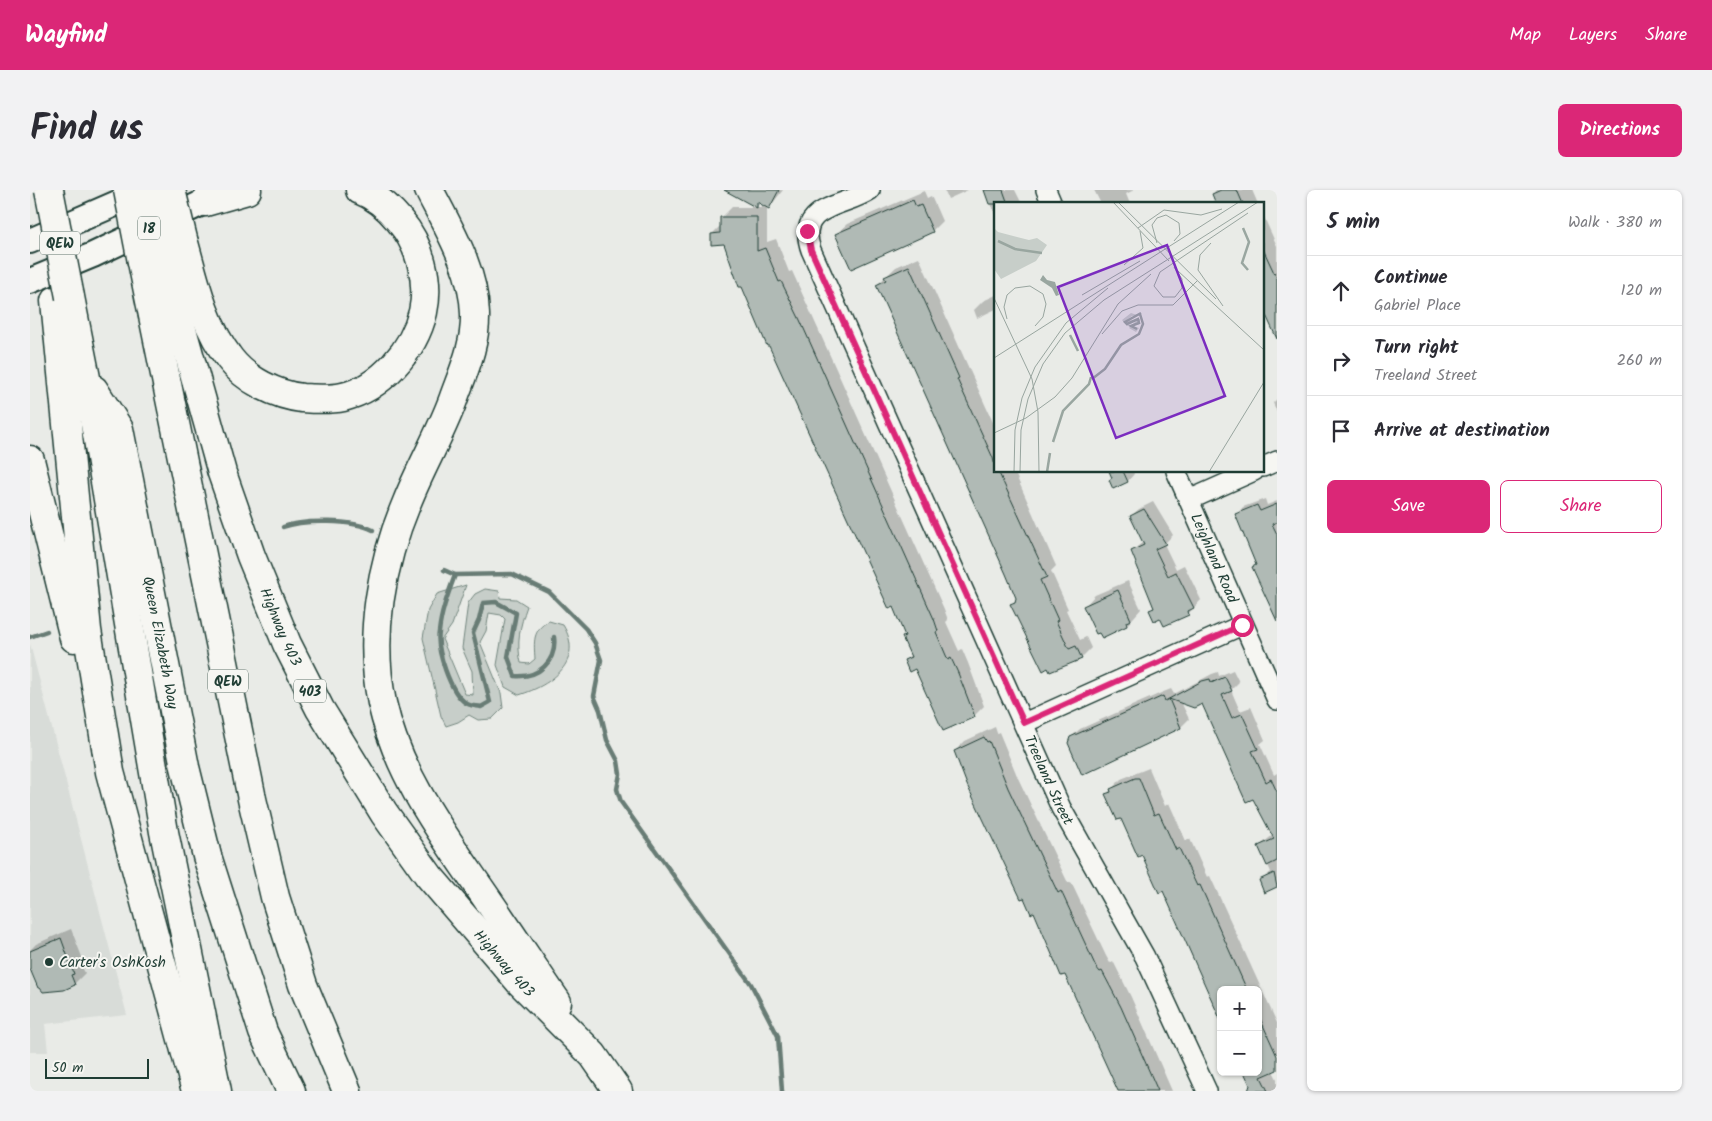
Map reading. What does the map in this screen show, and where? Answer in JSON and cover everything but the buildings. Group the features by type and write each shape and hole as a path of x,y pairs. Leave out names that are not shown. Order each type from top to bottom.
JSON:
{"highway":[{"name":"QEW","path":"128,190 162,253 252,799 275,898 303,985 347,1091"},
{"name":"Highway 403","path":"146,190 222,473 251,556 287,644 320,709 368,789 430,876 519,981 593,1055 618,1091"},
{"path":"171,190 162,253 207,317 230,359 264,386 289,396 319,400 344,397 381,377 396,364 408,348 423,312 424,275 415,242 392,212 360,190"},
{"path":"205,202 248,190"},
{"path":"430,190 472,282 475,335 446,419 406,502 384,571 378,610 377,644 382,703 405,771 427,811 593,1055"},
{"name":"Queen Elizabeth Way","path":"44,195 62,299 86,376 119,429 182,748 207,856 263,1032 291,1091"},
{"path":"62,299 87,630 110,772"},
{"path":"86,376 164,832 217,1091"},
{"path":"30,460 52,553 196,1091"}],"main road":[{"name":"18","path":"30,241 146,190"},
{"name":"18","path":"30,281 93,255 229,190"}],"street":[{"name":"Treeland Street","path":"870,190 819,213 811,220 807,231 807,239 1061,808 1145,957 1207,1091"},
{"path":"1046,190 1051,202"},
{"path":"1264,467 1277,461"},
{"name":"Leighland Road","path":"1176,472 1242,625 1277,700"},
{"path":"1189,500 1252,472"},
{"path":"1024,723 1242,625"}],"shaded area":[{"path":"466,585 452,625 442,639 465,694 473,695 472,671 462,648 468,603 475,594 485,589 499,591 500,598 516,599 527,606 520,634 521,663 529,664 535,659 535,637 540,628 549,621 563,625 569,638 570,650 562,670 553,678 531,691 519,695 505,687 497,665 505,619 501,615 489,613 486,631 480,642 501,693 503,708 492,719 478,720 469,715 458,722 446,726 441,716 423,638 428,610 437,594"},
{"path":"30,644 127,1015 45,1024 48,1052 30,1052"}],"waterway":[{"path":"283,527 292,524 328,522 353,524 373,530"},
{"path":"444,570 455,575 441,617 439,632 440,649 450,681 460,698 467,704 481,707 490,702 473,633 479,620 483,603 496,602 516,613 508,657 515,676 531,674 544,667 552,654 554,637"},
{"path":"455,575 512,574 549,592 586,629 595,643 601,660 594,696 600,710 607,740 618,761 620,774 617,789 621,802 751,984 778,1036 782,1091"},
{"path":"30,637 47,631"}],"place":[{"name":"Carter's OshKosh","path":"49,962"}],"route":[{"path":"807,231 807,239 811,250 1024,723 1242,625"}]}
